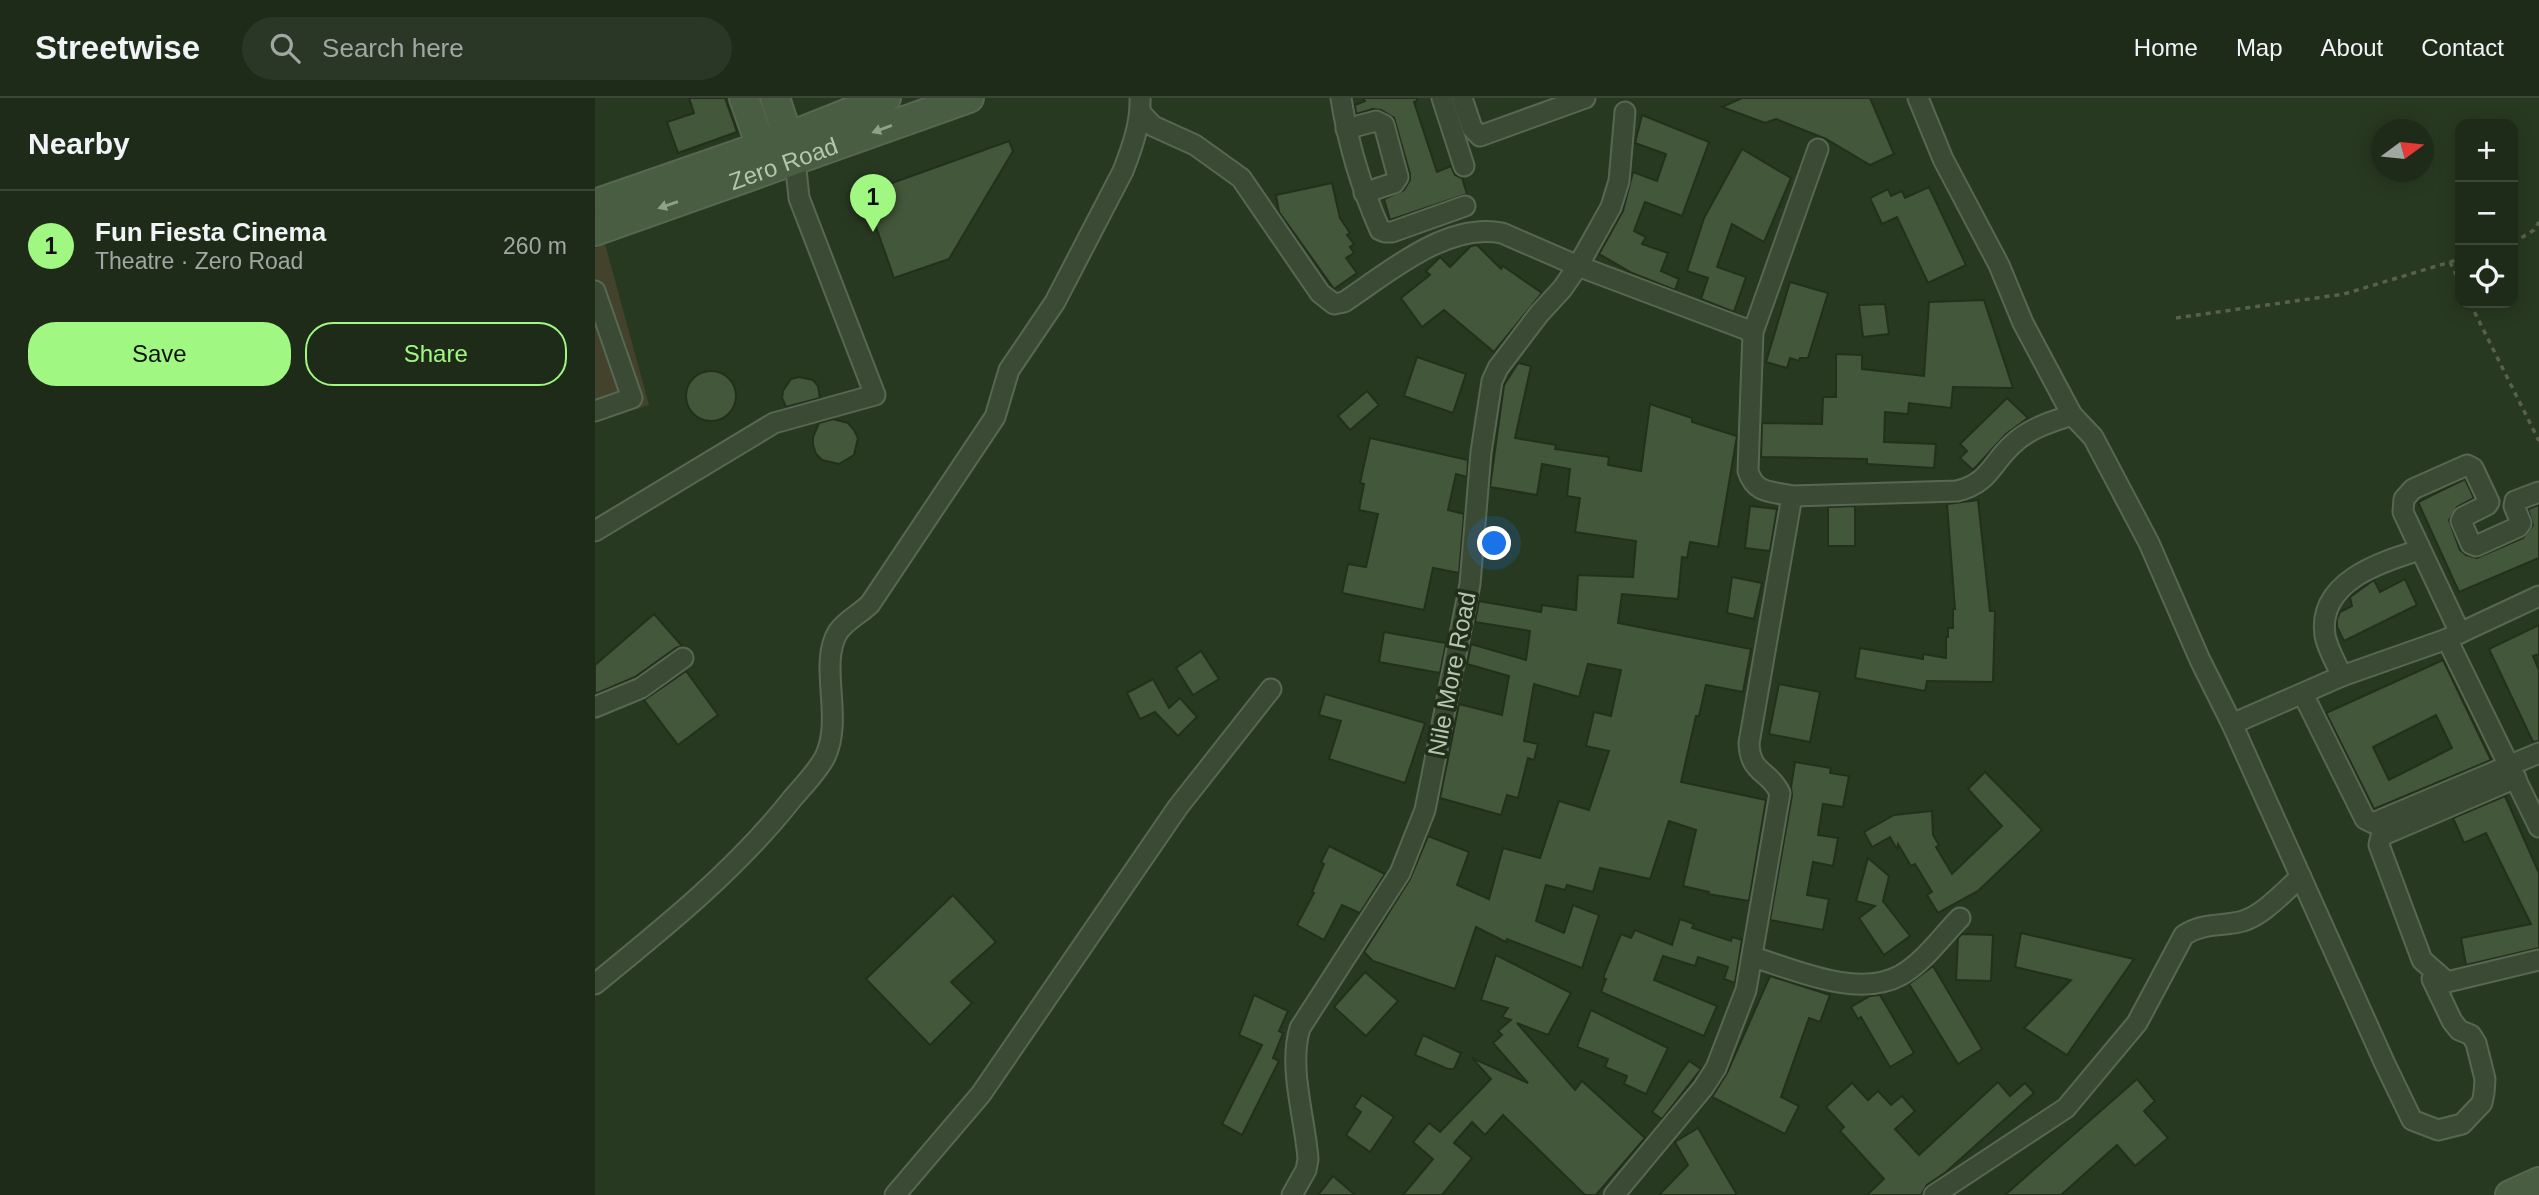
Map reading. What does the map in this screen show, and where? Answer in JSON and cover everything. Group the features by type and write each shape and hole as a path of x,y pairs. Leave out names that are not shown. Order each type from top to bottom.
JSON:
{"street":[{"path":"595,531 774,423 875,395 799,198 778,153 744,98"},
{"path":"775,98 778,153"},
{"name":"Zero Road","path":"595,231 778,153 886,98"},
{"name":"Zero Road","path":"595,204 778,153 927,105 969,98"},
{"path":"1341,98 1346,129 1364,194 1380,230 1392,232 1465,206"},
{"path":"1442,98 1464,166"},
{"path":"1462,98 1472,128 1480,136 1585,98"},
{"path":"1918,98 1943,159 2000,265 2022,323 2072,415 2093,437 2149,542 2200,660 2232,724 2412,1120 2438,1130 2462,1124 2482,1103 2485,1079 2476,1043 2471,1035 2459,1030 2452,1021 2432,979"},
{"path":"1140,105 1153,126 1195,145 1241,178 1320,293 1334,304 1344,302 1415,253 1471,231 1502,233 1578,266 1753,332"},
{"path":"595,984 693,904 774,821 823,761 832,736 831,663 833,645 838,634 845,623 870,604 995,417 1009,370 1055,302 1123,171 1130,153 1140,105"},
{"name":"Nile More Road","path":"1292,1195 1306,1170 1308,1159 1295,1044 1300,1028 1400,873 1429,798 1470,584 1481,453 1492,381 1498,368 1578,266 1617,195 1625,111"},
{"path":"1346,129 1376,121 1384,125 1398,177 1394,183 1364,194"},
{"path":"1818,149 1753,332 1748,471 1751,482 1758,489 1792,496 1957,491 1971,488 1984,480 2012,444 2032,429 2072,415"},
{"path":"595,291 632,398 595,411"},
{"path":"2539,492 2515,501 2514,506 2521,523 2518,527 2476,546 2471,544 2461,522 2463,517 2489,502 2473,467 2467,466 2413,489 2403,499 2403,512 2453,636 2539,827"},
{"path":"1614,1195 1710,1079 1746,990 1780,793 1775,784 1755,767 1750,756 1749,743 1792,496"},
{"path":"2342,676 2325,635 2325,622 2337,591 2370,567 2420,550"},
{"path":"2232,724 2342,676 2453,636 2539,596"},
{"path":"595,707 641,688 683,658"},
{"path":"895,1195 981,1094 1178,807 1271,689"},
{"path":"2303,694 2365,819 2373,822 2513,771"},
{"path":"2539,753 2513,771 2381,836 2378,845 2422,960 2447,982 2539,960"},
{"path":"1934,1195 2066,1108 2137,1023 2184,935 2195,928 2210,924 2243,921 2260,912 2301,877"},
{"path":"1753,957 1847,985 1872,984 1893,979 1911,968 1960,918"},
{"path":"2510,1195 2539,1182"}],"path":[{"path":"2518,240 2533,230 2539,222"},
{"path":"2176,318 2344,294 2455,260"},
{"path":"2449,262 2455,273"},
{"path":"2472,308 2539,441"}],"green space":[{"path":"605,244 649,405 595,423 595,248"}],"building":[{"path":"689,98 725,98 737,132 678,153 667,122 694,113"},
{"path":"1363,98 1417,98 1414,102 1437,172 1451,166 1455,175 1462,178 1467,194 1390,220 1384,199 1404,190 1410,180 1410,174 1394,118 1381,110 1373,109 1356,114 1355,105 1365,101"},
{"path":"1742,98 1870,98 1894,154 1870,165 1826,139 1776,119 1765,123 1722,107"},
{"path":"1642,115 1709,142 1682,216 1645,202 1634,231 1646,237 1642,244 1668,253 1661,271 1679,279 1675,290 1632,273 1599,254 1623,211 1633,172 1657,181 1666,154 1635,143"},
{"path":"1009,141 1013,151 949,259 894,278 864,193"},
{"path":"1742,149 1791,178 1764,242 1732,224 1717,267 1746,277 1734,312 1701,299 1708,278 1687,271 1704,218"},
{"path":"1332,183 1340,218 1354,244 1350,247 1354,253 1346,258 1357,273 1334,289 1279,212 1276,195"},
{"path":"1929,187 1966,265 1928,283 1897,217 1882,224 1870,198 1888,189 1891,196 1902,191 1905,198"},
{"path":"1477,245 1501,269 1503,266 1542,293 1494,352 1444,310 1422,327 1401,298 1430,275 1426,271 1440,257 1450,267 1471,246"},
{"path":"1790,282 1828,293 1808,358 1800,358 1799,361 1790,358 1787,368 1766,362"},
{"path":"1984,300 2013,388 1953,387 1951,408 1909,403 1908,414 1885,412 1884,442 1936,444 1934,468 1867,464 1867,459 1761,457 1762,423 1822,424 1823,397 1836,397 1836,354 1862,355 1862,369 1924,376 1929,302"},
{"path":"1885,304 1889,334 1863,337 1859,305"},
{"path":"1417,357 1466,374 1453,413 1404,396"},
{"path":"1518,363 1531,366 1515,438 1556,445 1555,449 1609,457 1608,465 1641,471 1650,404 1692,418 1692,422 1737,436 1718,547 1690,542 1687,558 1682,557 1678,599 1622,594 1618,623 1751,649 1743,692 1706,685 1681,782 1766,800 1749,901 1708,894 1709,892 1683,886 1696,830 1669,821 1650,879 1600,868 1593,892 1567,885 1565,890 1546,885 1536,921 1564,933 1573,905 1599,915 1582,968 1507,939 1506,942 1476,927 1455,989 1373,961 1364,952 1410,879 1428,836 1469,852 1457,885 1489,899 1503,848 1540,858 1559,801 1589,810 1609,751 1586,746 1594,712 1611,716 1621,670 1588,664 1579,697 1534,684 1524,741 1538,744 1534,760 1528,758 1518,798 1507,795 1501,815 1440,798 1459,704 1502,715 1509,676 1467,664 1471,644 1526,660 1530,631 1475,622 1479,601 1541,612 1542,605 1576,610 1578,575 1633,577 1636,541 1575,532 1580,498 1567,496 1570,469 1542,464 1537,495 1490,487 1504,385"},
{"path":"711,371 729,378 736,396 729,414 711,421 693,414 686,396 693,378"},
{"path":"799,377 813,380 818,386 820,398 786,407 782,398 783,391 791,379"},
{"path":"1367,391 1379,405 1350,430 1338,416"},
{"path":"2007,398 2028,418 2006,434 1973,470 1960,458 1967,451 1960,444"},
{"path":"833,419 848,423 858,438 854,455 839,464 822,460 813,445 813,437 819,423"},
{"path":"1370,438 1468,460 1467,477 1456,474 1448,510 1464,514 1459,573 1433,568 1424,610 1342,593 1348,564 1366,567 1378,514 1359,510 1364,484 1360,483"},
{"path":"2465,479 2474,498 2457,507 2449,520 2460,550 2477,558 2523,538 2533,525 2528,509 2539,505 2539,558 2459,592 2418,502"},
{"path":"1978,500 1990,611 1995,611 1993,682 1927,681 1925,691 1855,678 1860,648 1923,659 1923,654 1946,658 1946,637 1948,628 1953,628 1955,609 1947,504"},
{"path":"1750,506 1777,509 1770,551 1745,548"},
{"path":"1855,506 1855,546 1828,546 1828,507"},
{"path":"1732,577 1762,583 1754,619 1727,613"},
{"path":"2405,579 2417,605 2344,641 2337,627 2337,619 2340,612 2352,606 2350,597 2374,580 2380,592"},
{"path":"654,614 682,646 635,677 595,694 595,665"},
{"path":"2539,625 2539,654 2533,656 2539,670 2539,741 2533,742 2489,649"},
{"path":"1384,632 1446,643 1440,673 1379,662"},
{"path":"1201,651 1219,679 1193,695 1176,668"},
{"path":"2443,660 2491,760 2374,809 2326,713","holes":["2436,715 2452,748 2389,780 2373,747"]},
{"path":"686,671 718,715 678,745 644,700"},
{"path":"1153,679 1169,708 1180,698 1197,717 1178,736 1155,712 1140,719 1127,693"},
{"path":"1779,684 1820,692 1810,742 1769,734"},
{"path":"1325,694 1425,723 1405,783 1329,759 1341,721 1319,715"},
{"path":"1795,762 1831,768 1830,773 1849,776 1843,807 1823,804 1818,835 1838,838 1833,866 1813,862 1807,895 1829,899 1823,930 1770,920 1792,795"},
{"path":"1985,772 2042,830 1978,891 1938,913 1927,895 1932,892 1915,864 1911,866 1898,844 1897,849 1890,837 1872,847 1864,832 1894,815 1932,811 1933,835 1939,845 1936,847 1952,874 2002,826 1968,789"},
{"path":"2505,796 2539,873 2539,948 2466,965 2461,938 2531,924 2486,833 2464,843 2453,818"},
{"path":"1329,846 1385,874 1360,913 1342,905 1324,940 1297,925 1314,893 1312,892 1324,864 1321,862"},
{"path":"1868,858 1889,876 1883,901 1910,936 1884,955 1859,918 1875,906 1856,901"},
{"path":"953,895 996,942 951,982 972,1003 930,1045 866,979"},
{"path":"1680,919 1694,924 1692,928 1731,941 1732,937 1742,940 1735,983 1724,979 1728,967 1698,957 1695,966 1663,956 1654,980 1717,1006 1704,1036 1601,992 1606,979 1604,975 1621,934 1631,938 1635,930 1672,945"},
{"path":"2021,933 2134,959 2067,1055 2024,1028 2071,980 2015,967"},
{"path":"1962,934 1993,935 1991,981 1956,980 1958,938"},
{"path":"1496,955 1571,993 1548,1035 1517,1023 1575,1090 1582,1081 1645,1138 1596,1195 1585,1195 1503,1115 1485,1135 1472,1122 1454,1143 1472,1158 1442,1195 1403,1195 1433,1159 1413,1142 1429,1123 1440,1132 1491,1079 1472,1058 1528,1083 1493,1043 1502,1035 1498,1031 1511,1020 1502,1017 1508,1008 1481,1000"},
{"path":"1933,966 1982,1049 1958,1064 1909,984"},
{"path":"1365,972 1398,1001 1366,1036 1334,1007"},
{"path":"1770,976 1830,995 1820,1022 1809,1018 1781,1097 1799,1106 1785,1134 1712,1097 1727,1073"},
{"path":"1254,995 1288,1011 1279,1031 1283,1033 1273,1058 1279,1061 1242,1135 1222,1124 1262,1045 1239,1035"},
{"path":"1880,995 1914,1053 1890,1067 1861,1017 1858,1019 1851,1007 1870,996"},
{"path":"1591,1010 1668,1048 1646,1094 1624,1084 1627,1076 1605,1067 1608,1059 1577,1047"},
{"path":"1423,1035 1461,1053 1454,1069 1415,1055"},
{"path":"1689,1061 1701,1069 1662,1119 1652,1112"},
{"path":"2137,1079 2155,1101 2144,1111 2168,1138 2135,1166 2117,1145 2061,1195 2005,1195"},
{"path":"1998,1082 2010,1096 2025,1083 2034,1093 1946,1172 1927,1185 1921,1195 1867,1195 1884,1179 1840,1131 1844,1127 1826,1107 1852,1083 1868,1100 1878,1091 1891,1105 1902,1096 1915,1111 1895,1129 1919,1155"},
{"path":"1362,1095 1394,1117 1370,1152 1346,1135 1361,1112 1354,1107"},
{"path":"1698,1128 1737,1195 1659,1195 1688,1165 1675,1142"},
{"path":"1333,1176 1355,1195 1318,1195"}],"place":[{"name":"Fun Fiesta Cinema","path":"873,232"}]}
